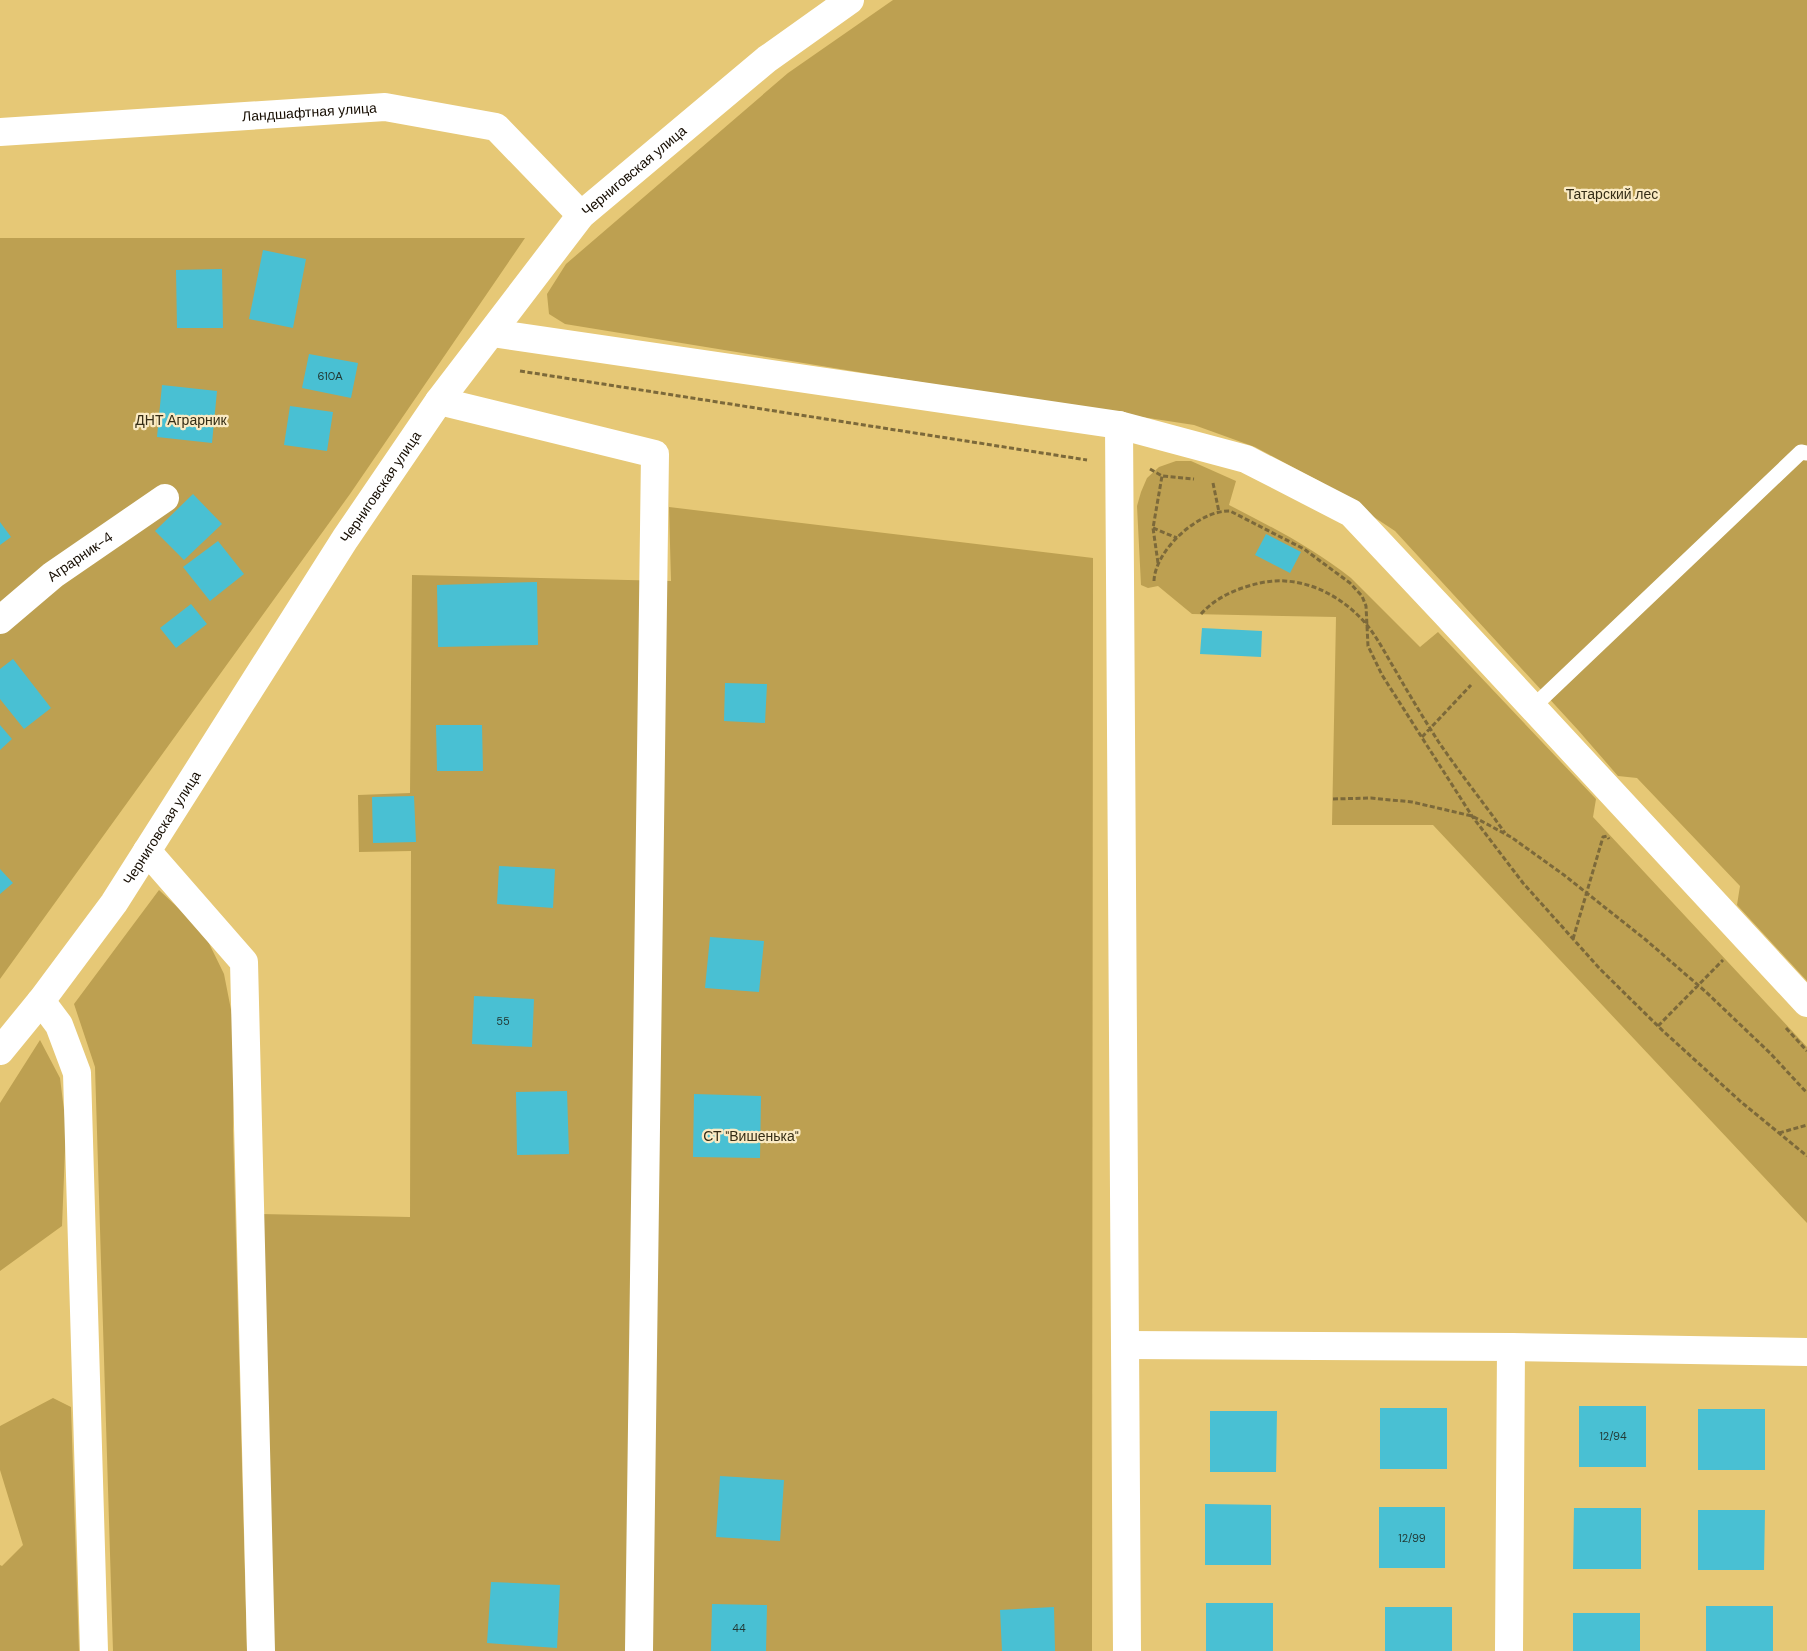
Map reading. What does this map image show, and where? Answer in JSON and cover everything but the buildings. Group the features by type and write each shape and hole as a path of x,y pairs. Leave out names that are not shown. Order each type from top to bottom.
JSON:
{"street":[{"name":"Черниговская улица","path":"0,1051 114,903 345,539 439,402 581,215 767,59 850,0"},
{"name":"Ландшафтная улица","path":"0,132 385,107 496,127 581,215"},
{"path":"492,333 1119,425 1246,459 1351,513 1805,996"},
{"path":"439,402 655,454 639,1651"},
{"path":"1119,425 1127,1651"},
{"name":"Аграрник-4","path":"0,620 53,575 165,498"},
{"path":"147,851 244,962 261,1651"},
{"path":"40,1001 59,1025 77,1073 94,1651"},
{"path":"1125,1345 1511,1347 1807,1352"},
{"path":"1510,1651 1511,1347"}],"lane":[{"path":"1533,707 1801,452 1807,453"}],"path":[{"path":"516,370 1148,468 1162,476 1196,480"},
{"path":"1158,563 1153,528 1162,476"},
{"path":"1205,480 1213,481 1219,512"},
{"path":"1153,587 1154,574 1158,563 1177,538 1201,520 1219,512 1230,512 1304,549 1350,583 1362,596 1366,606 1368,646 1382,675 1472,816 1523,883 1600,969 1658,1026 1740,1101 1807,1156"},
{"path":"1153,528 1177,538"},
{"path":"1201,614 1207,607 1243,587 1270,581 1294,582 1316,587 1333,596 1366,624 1383,648 1430,728 1505,834"},
{"path":"1422,737 1473,682"},
{"path":"1333,800 1371,798 1412,802 1472,816 1505,834 1587,893 1646,940 1698,985 1770,1054 1807,1093"},
{"path":"1573,939 1603,837 1606,836 1613,843"},
{"path":"1716,954 1729,967"},
{"path":"1658,1026 1723,960"},
{"path":"1781,1023 1807,1051"},
{"path":"1779,1133 1807,1125"}],"green space":[{"name":"Татарский лес","path":"893,0 1807,0 1807,981 1737,905 1740,886 1637,778 1618,776 1395,531 1321,482 1255,447 1194,425 565,324 549,314 547,294 566,264 788,73"},
{"name":"ДНТ Аграрник","path":"0,238 525,238 350,494 0,979"},
{"path":"1176,461 1191,461 1236,481 1229,505 1292,538 1337,567 1351,578 1420,647 1438,632 1596,799 1593,817 1807,1047 1807,1223 1433,825 1332,825 1336,617 1192,614 1158,586 1148,588 1141,585 1137,506 1147,478 1159,467"},
{"name":"СТ \"Вишенька\"","path":"669,507 1093,558 1092,1651 269,1651 260,1214 410,1217 411,851 359,852 358,795 410,793 412,575 671,581"},
{"path":"159,890 203,931 224,974 235,1030 233,1130 247,1651 113,1651 95,1067 74,1004"},
{"path":"40,1040 60,1078 66,1126 62,1226 0,1271 0,1103"},
{"path":"53,1398 71,1407 79,1651 0,1651 0,1565 2,1566 23,1545 0,1470 0,1426"}]}
